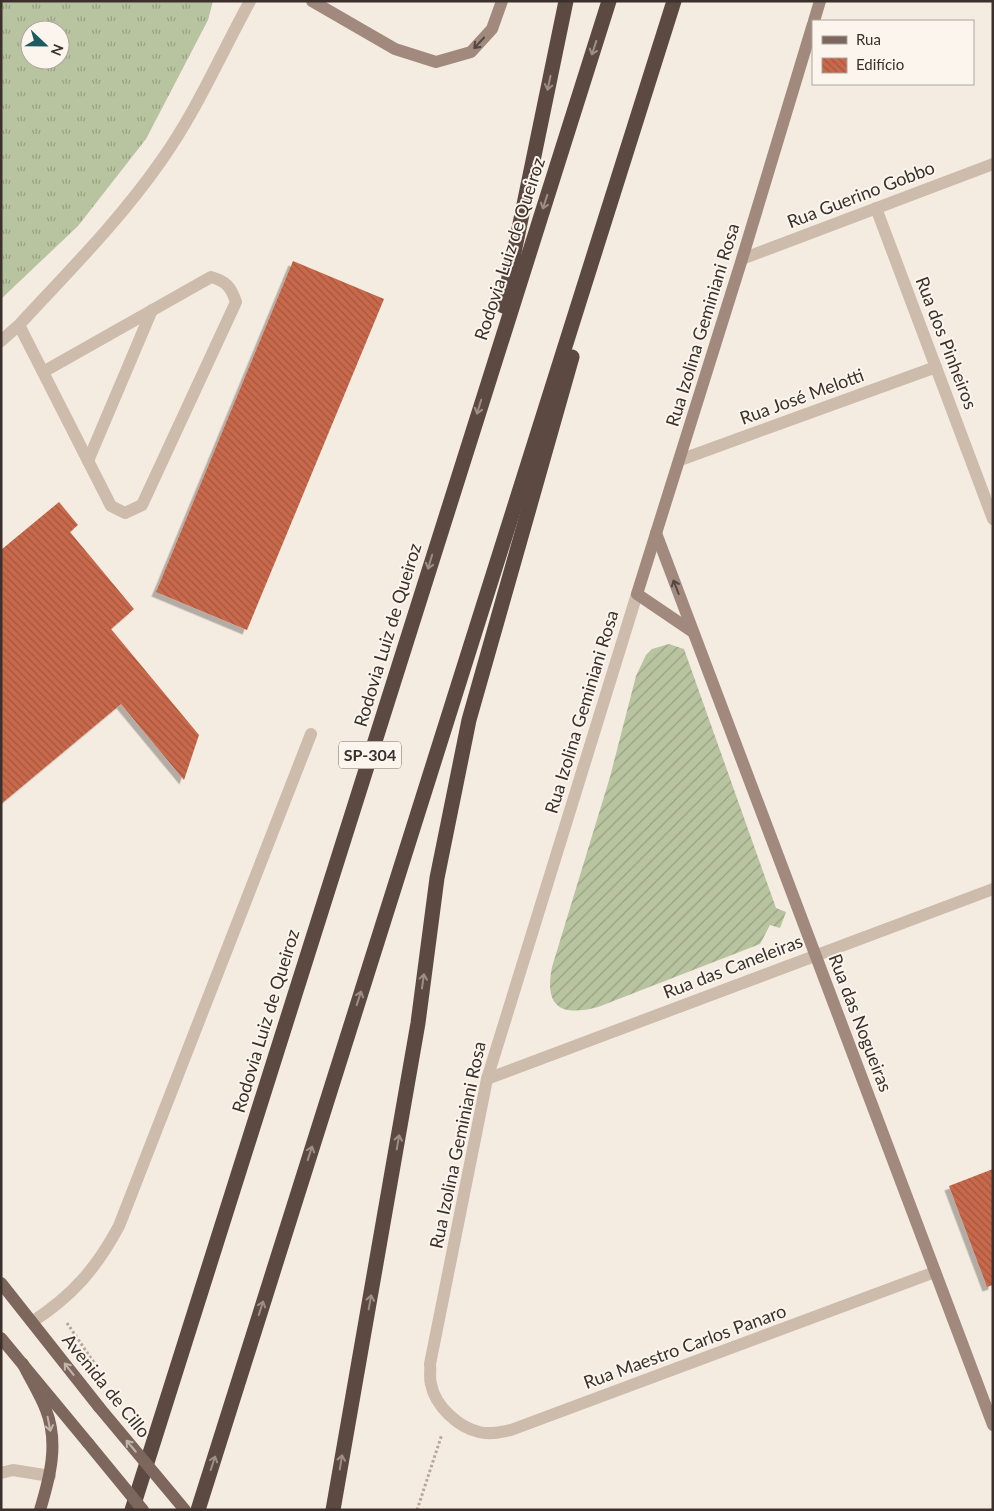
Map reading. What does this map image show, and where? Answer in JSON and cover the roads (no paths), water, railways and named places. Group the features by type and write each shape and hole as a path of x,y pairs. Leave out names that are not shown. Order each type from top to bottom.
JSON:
{"highway":[{"path":"486,385 566,1"},
{"name":"Rodovia Luiz de Queiroz","path":"132,1510 486,385 609,1"},
{"path":"198,1510 674,1"},
{"path":"333,1510 418,1023 437,878 469,720 666,25"}],"main road":[{"name":"Avenida de Cillo","path":"1,1283 99,1407 185,1510"},
{"path":"1,1338 143,1510"},
{"path":"23,1364 46,1411 53,1444 50,1476 40,1510"}],"street":[{"path":"1,341 20,325 130,204 162,160 189,115 250,1"},
{"path":"312,1 395,49 436,62 471,52 492,29 502,1"},
{"name":"Rua Izolina Geminiani Rosa","path":"814,20 820,1"},
{"name":"Rua Izolina Geminiani Rosa","path":"448,1414 436,1400 431,1384 430,1364 487,1079 680,460 812,26"},
{"name":"Rua Guerino Gobbo","path":"742,259 993,164"},
{"name":"Rua dos Pinheiros","path":"876,208 993,519"},
{"path":"20,325 43,372 111,506 125,513 142,505 236,302 231,289 223,280 211,277 43,372"},
{"path":"88,461 152,310"},
{"name":"Rua José Melotti","path":"680,460 936,368"},
{"name":"Rua das Nogueiras","path":"656,533 993,1425"},
{"path":"637,594 693,632"},
{"path":"32,1322 56,1307 86,1278 119,1226 311,734"},
{"name":"Rua das Caneleiras","path":"487,1079 993,889"},
{"name":"Rua Maestro Carlos Panaro","path":"448,1414 463,1426 479,1432 495,1433 511,1430 935,1272"},
{"path":"1,1473 13,1470 50,1476"}]}
